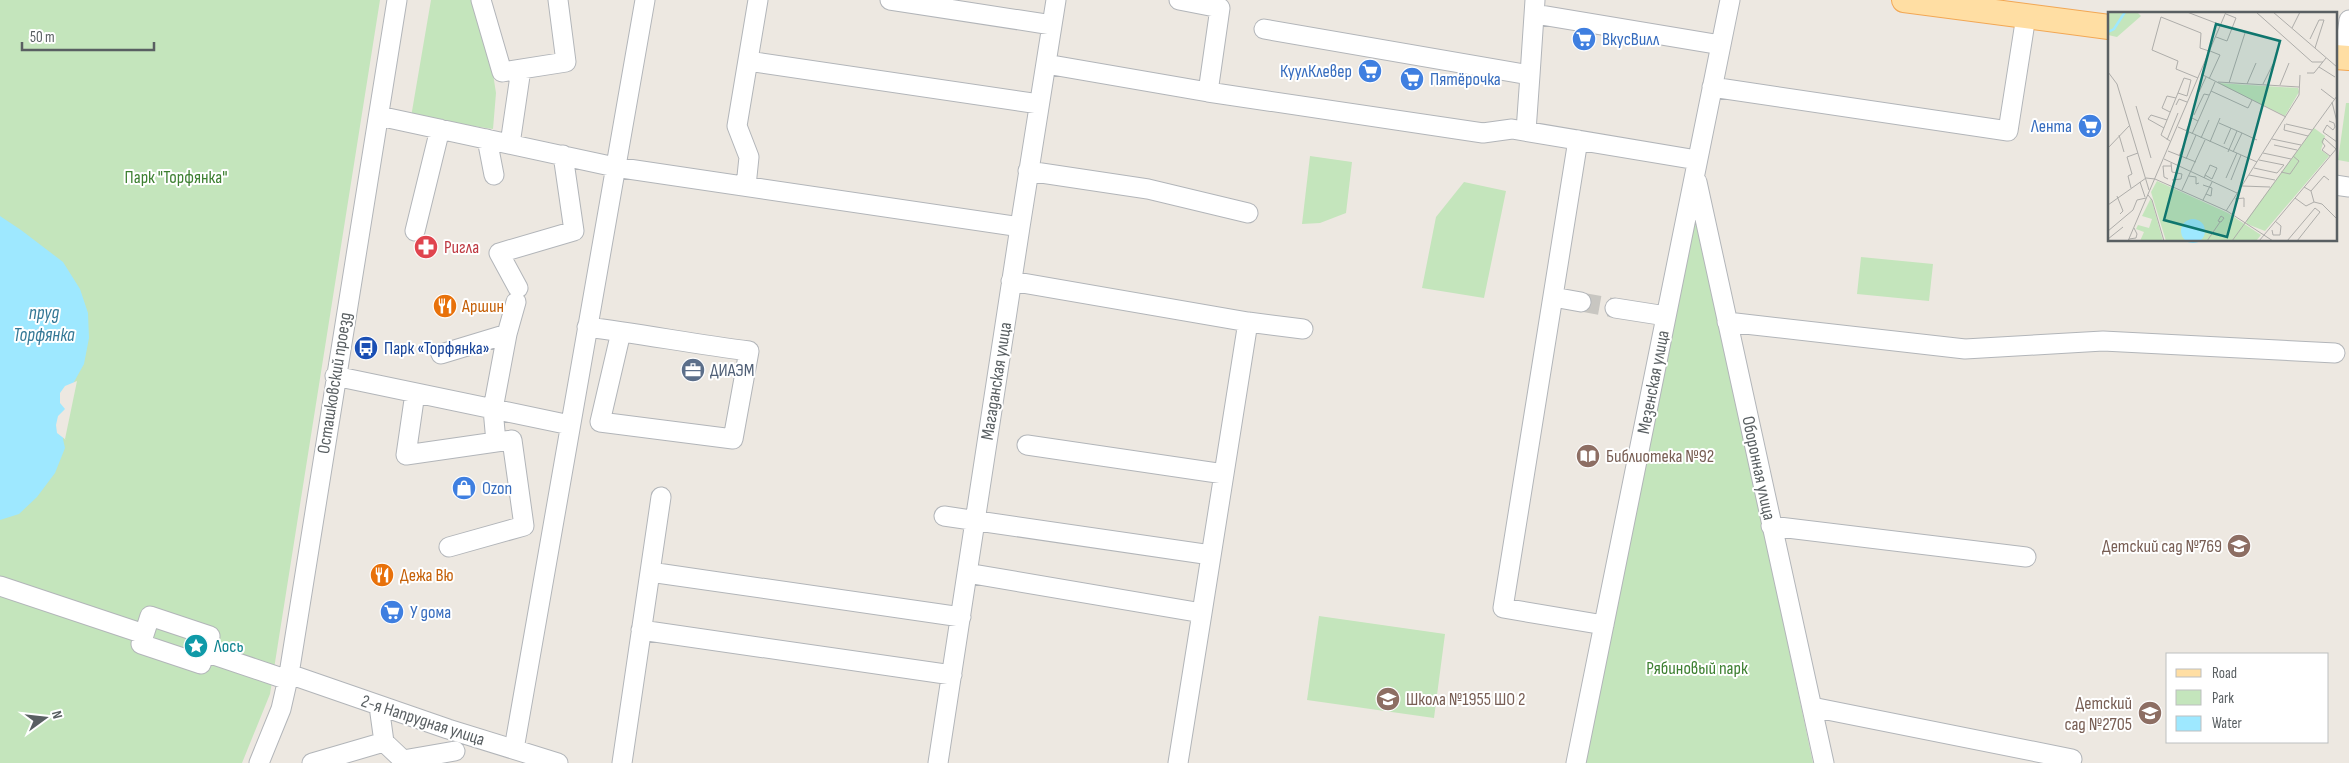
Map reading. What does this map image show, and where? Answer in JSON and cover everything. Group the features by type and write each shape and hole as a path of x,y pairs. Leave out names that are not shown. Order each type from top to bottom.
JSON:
{"main road":[{"path":"1904,0 2018,10 2108,27"}],"street":[{"name":"Осташковский проезд","path":"259,763 281,709 288,677 397,0"},
{"path":"482,0 502,72 566,62 558,0"},
{"path":"514,750 645,0"},
{"path":"746,186 749,157 737,126 758,0"},
{"path":"890,0 1052,25"},
{"name":"Магаданская улица","path":"938,763 1028,171 1056,0"},
{"path":"1179,0 1220,8 1208,92"},
{"name":"Мезенская улица","path":"1576,763 1730,0"},
{"path":"1526,131 1535,7 1721,44"},
{"path":"1712,87 2008,131 2018,10"},
{"path":"2343,58 2349,20"},
{"path":"1264,29 1530,75"},
{"path":"748,62 1039,104"},
{"path":"1046,64 1208,92 1484,133 1512,128 1578,140 1696,167"},
{"path":"510,144 521,69"},
{"path":"378,116 615,166 1020,227"},
{"path":"415,231 440,129"},
{"path":"487,139 494,175"},
{"path":"1578,140 1503,608 1604,625"},
{"path":"496,442 493,409 507,334 517,295 499,253 574,231 563,155"},
{"name":"Оборонная улица","path":"1696,167 1727,322 1824,763"},
{"path":"1028,171 1148,189 1248,213"},
{"path":"2336,185 2349,187"},
{"path":"1011,281 1248,322 1303,328"},
{"path":"1553,297 1581,302"},
{"path":"1615,308 1666,316"},
{"path":"1178,763 1248,322"},
{"path":"1727,322 1966,349 2103,341 2335,353"},
{"path":"587,327 621,332 749,351 733,440 600,422 621,332"},
{"path":"441,354 507,334"},
{"path":"335,376 570,425"},
{"path":"415,392 406,455 512,440 524,526"},
{"path":"1027,445 1224,474"},
{"path":"622,763 661,497"},
{"path":"449,547 555,516"},
{"path":"944,516 1211,555"},
{"path":"1771,526 2026,557"},
{"path":"650,572 960,617"},
{"path":"967,573 1202,613"},
{"path":"0,586 144,634"},
{"path":"150,616 210,636 205,652 201,664 141,644 150,616"},
{"path":"641,630 952,675"},
{"name":"2-я Напрудная улица","path":"205,652 558,763"},
{"path":"379,706 384,742 404,760 457,757 448,729"},
{"path":"1812,707 2072,759"},
{"path":"312,763 384,742"}],"green space":[{"name":"Парк \"Торфянка\"","path":"0,0 380,0 270,694 242,763 0,763"},
{"path":"431,0 471,0 491,61 496,93 493,129 411,117"},
{"path":"2346,103 2349,103 2349,162 2338,160"},
{"path":"1310,156 1352,162 1346,213 1320,223 1302,224"},
{"path":"1464,182 1506,191 1484,298 1422,288 1436,217"},
{"name":"Рябиновый парк","path":"1694,201 1813,763 1581,763"},
{"path":"1861,257 1933,264 1929,301 1857,294"},
{"path":"1319,616 1445,634 1434,718 1307,700"}],"water":[{"name":"пруд Торфянка","path":"0,216 63,262 80,289 88,313 89,338 84,364 74,382 63,439 65,448 55,473 37,497 19,514 0,520"}],"pier":[{"path":"77,381 66,440 57,433 58,416 65,409 60,403 60,393 65,386"}],"tunnel":[{"path":"1581,302 1615,308"}],"place":[{"name":"ВкусВилл","path":"1584,39"},
{"name":"КуулКлевер","path":"1370,71"},
{"name":"Пятёрочка","path":"1412,79"},
{"name":"Лента","path":"2090,126"},
{"name":"Ригла","path":"426,247"},
{"name":"Аршин","path":"445,306"},
{"name":"Парк «Торфянка»","path":"366,348"},
{"name":"ДИАЭМ","path":"693,370"},
{"name":"Библиотека №92","path":"1588,456"},
{"name":"Ozon","path":"464,488"},
{"name":"Детский сад №769","path":"2239,546"},
{"name":"Дежа Вю","path":"382,575"},
{"name":"У дома","path":"392,612"},
{"name":"Лось","path":"196,646"},
{"name":"Школа №1955 ШО 2","path":"1388,699"},
{"name":"Детский сад №2705","path":"2150,713"}]}
